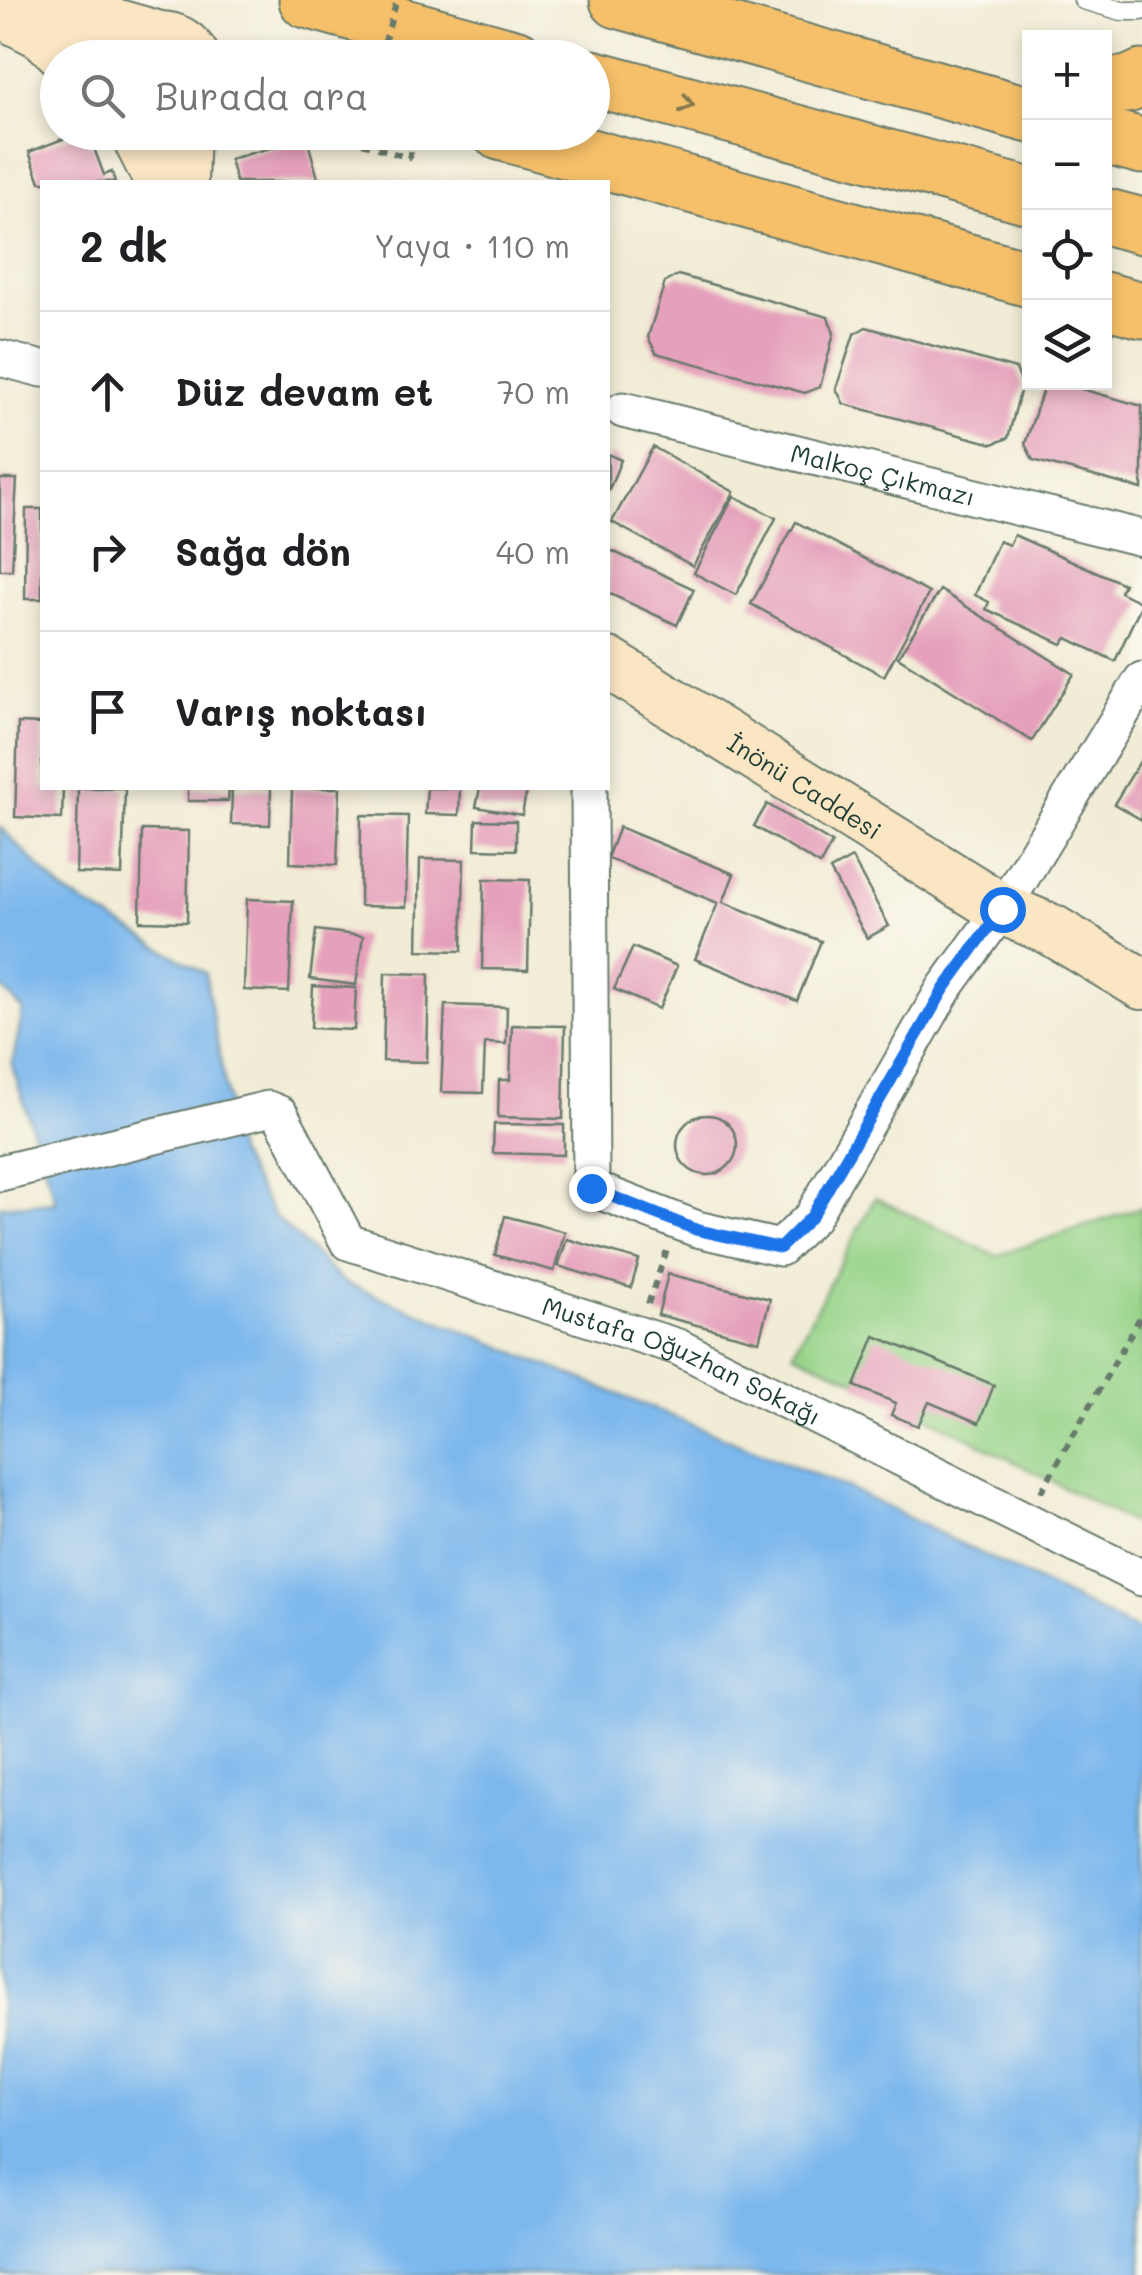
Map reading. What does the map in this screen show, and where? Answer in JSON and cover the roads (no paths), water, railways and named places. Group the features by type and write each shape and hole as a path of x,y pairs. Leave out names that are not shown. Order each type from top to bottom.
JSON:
{"highway":[{"path":"307,0 452,40"},
{"path":"655,3 1022,77"},
{"path":"655,3 1022,113"},
{"path":"1112,85 1127,85 1142,78"},
{"path":"610,83 1022,194"},
{"path":"1112,138 1142,146"},
{"path":"565,150 1022,277"},
{"path":"1112,218 1142,226"},
{"path":"1112,302 1142,310"}],"main road":[{"path":"31,0 140,40"},
{"path":"0,12 48,40"},
{"path":"144,150 159,180"},
{"path":"182,180 183,150"},
{"name":"İnönü Caddesi","path":"610,664 1002,909 1052,930 1142,984"},
{"name":"İnönü Caddesi","path":"1002,909 1035,950 1142,1017"}],"street":[{"path":"0,358 40,368"},
{"name":"Malkoç Çıkmazı","path":"623,410 1142,538"},
{"path":"589,790 591,1188 697,1230 780,1248 812,1216 944,989 1002,909 1142,680"},
{"name":"Mustafa Oğuzhan Sokağı","path":"0,1173 268,1109 280,1114 348,1242 678,1347 1142,1578"}],"lane":[{"path":"1083,0 1122,11 1142,11"}],"water":[{"path":"0,827 64,892 205,973 237,1153 275,1217 343,1282 848,1488 1142,1633 1142,2275 0,2275 0,1206 56,1202 12,1066 23,1010 0,986"}]}
